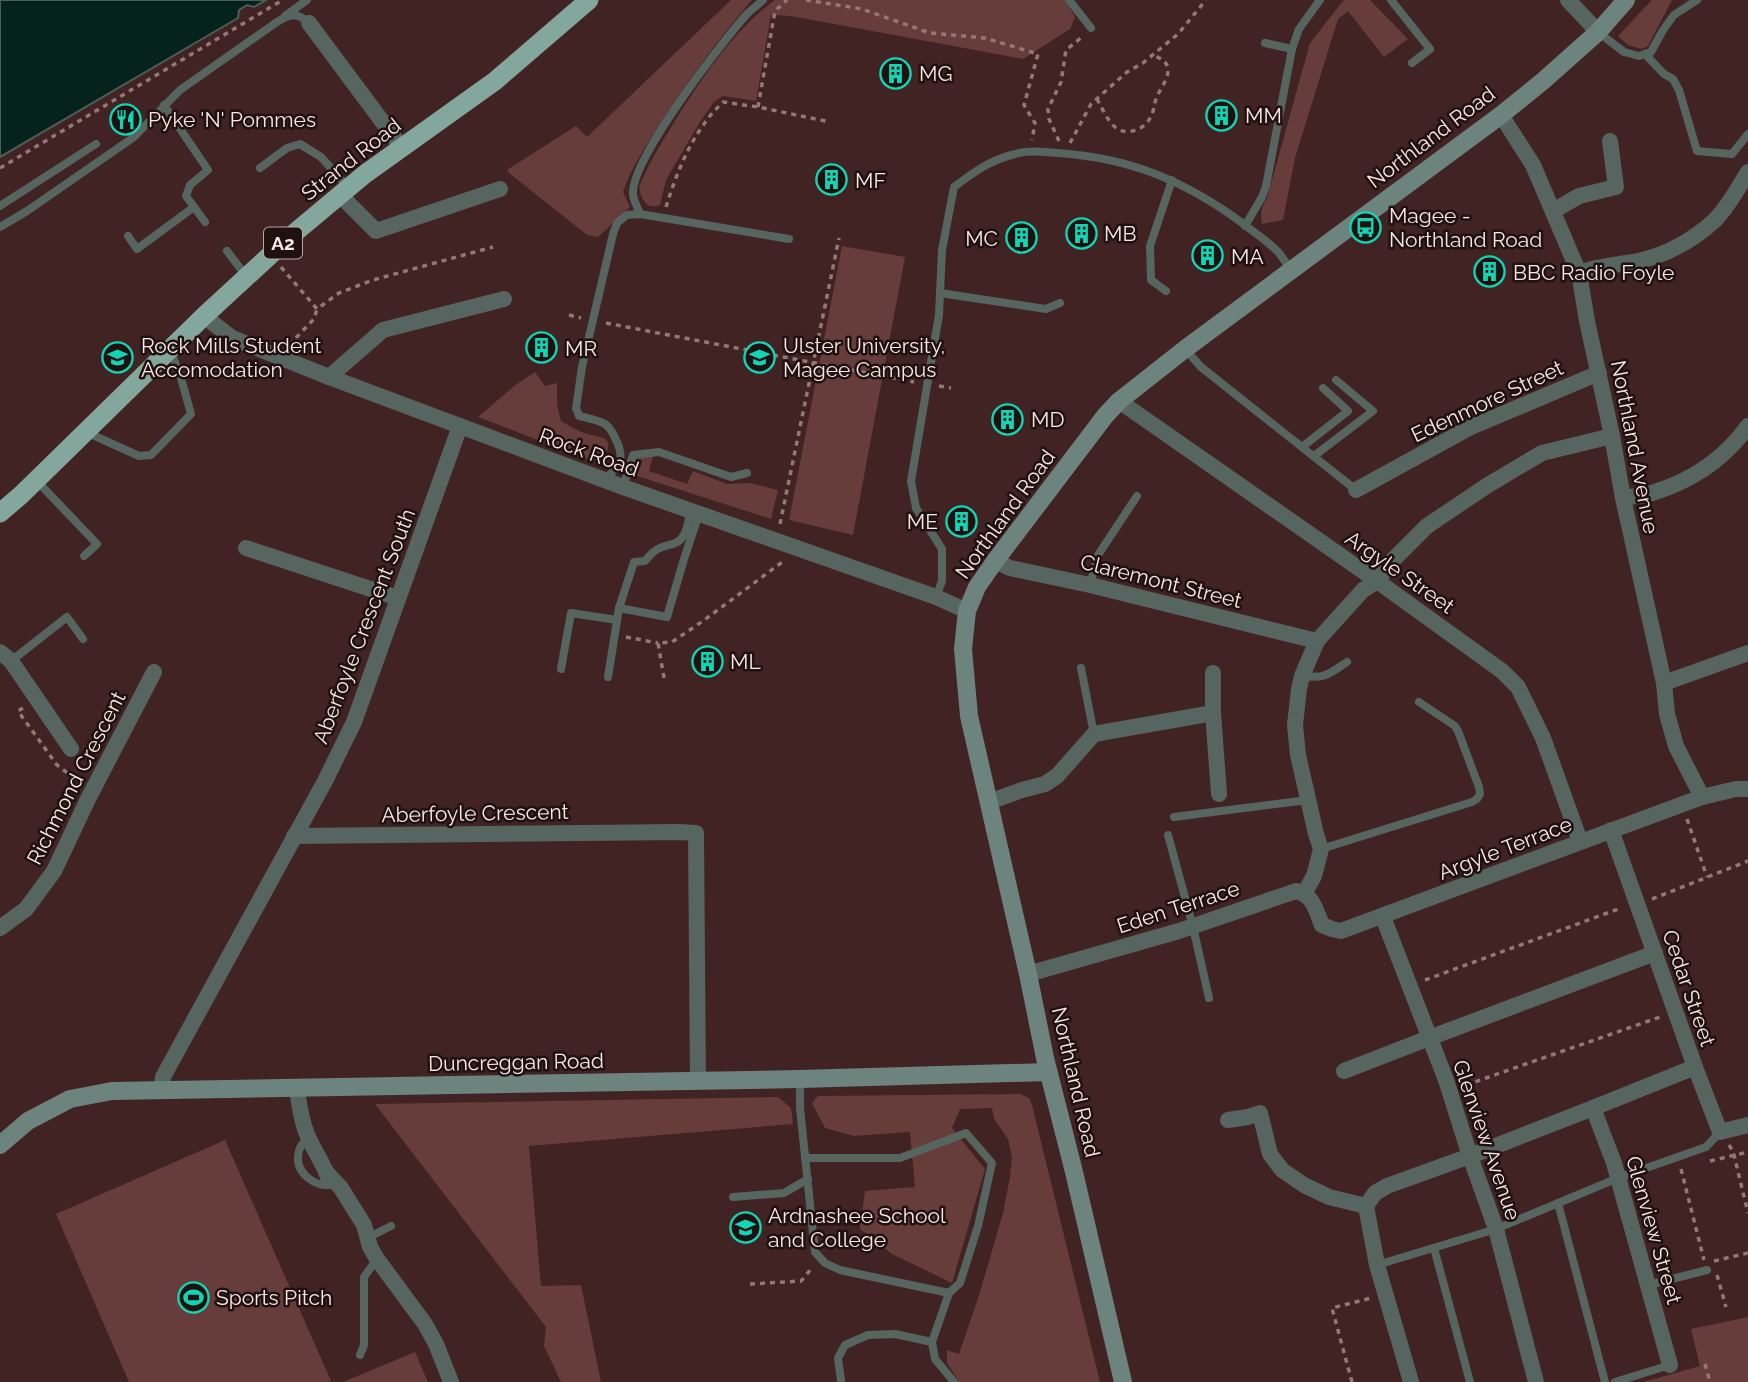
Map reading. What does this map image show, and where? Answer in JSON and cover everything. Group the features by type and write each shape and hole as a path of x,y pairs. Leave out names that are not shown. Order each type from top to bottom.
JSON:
{"highway":[{"name":"Strand Road","path":"0,513 270,255 344,191 495,81 589,0"}],"main road":[{"name":"Northland Road","path":"1123,1382 1048,1072 969,716 963,649 967,611 977,587 995,561 1119,401 1501,115 1598,32 1626,0"},
{"name":"Duncreggan Road","path":"0,1145 28,1121 70,1098 112,1091 1048,1072"}],"street":[{"path":"1568,0 1598,32"},
{"path":"309,23 402,148"},
{"name":"Northland Avenue","path":"1501,115 1533,165 1579,273 1623,498 1664,683 1667,714 1676,746 1702,797"},
{"path":"1553,211 1579,196 1616,187 1610,141"},
{"path":"1579,273 1588,269 1639,261 1679,247 1714,220 1731,200 1748,172"},
{"path":"344,191 376,232 500,189"},
{"path":"329,377 383,330 504,299"},
{"name":"Rock Road","path":"204,316 232,338 329,377 623,487 936,597 967,611"},
{"name":"Edenmore Street","path":"1356,490 1469,428 1600,373"},
{"name":"Argyle Street","path":"1119,401 1502,671 1518,687 1543,738 1580,841"},
{"name":"Aberfoyle Crescent South","path":"294,836 354,722 460,426"},
{"path":"1623,498 1654,493 1697,474 1722,456 1748,426"},
{"path":"1306,892 1314,876 1321,849 1298,755 1295,725 1302,676 1317,641 1427,526 1542,453 1612,436"},
{"path":"246,548 398,598"},
{"name":"Claremont Street","path":"995,561 1010,568 1317,641"},
{"path":"1664,683 1748,653"},
{"path":"5,656 71,749"},
{"name":"Richmond Crescent","path":"0,928 26,909 54,871 154,672"},
{"path":"1213,673 1219,794"},
{"path":"989,802 1045,784 1057,776 1094,734 1213,713"},
{"name":"Argyle Terrace","path":"1306,892 1322,925 1342,931 1702,797 1748,789"},
{"name":"Cedar Street","path":"1611,830 1720,1132"},
{"name":"Aberfoyle Crescent","path":"294,836 696,833 698,1081"},
{"path":"161,1089 163,1077 294,836"},
{"name":"Eden Terrace","path":"1028,975 1193,927 1296,891 1306,892"},
{"name":"Glenview Avenue","path":"1383,917 1450,1091 1496,1229 1536,1382"},
{"path":"1344,1071 1655,953"},
{"path":"1411,1382 1377,1265 1366,1206 1375,1193 1387,1186 1695,1067"},
{"path":"297,1089 308,1137 331,1180 364,1224 369,1246 425,1324 451,1382"},
{"name":"Glenview Street","path":"1593,1108 1618,1178 1670,1365"},
{"path":"1228,1120 1260,1113 1270,1153 1282,1170 1329,1197 1366,1206"},
{"path":"1720,1132 1748,1125"}],"lane":[{"path":"0,227 134,136 180,90 308,0"},
{"path":"308,0 306,14 309,23"},
{"path":"640,214 633,195 642,162 703,69 748,13 763,0"},
{"path":"1069,0 1091,28"},
{"path":"1245,226 1266,186 1292,49 1299,29 1320,0"},
{"path":"1391,0 1430,49 1412,63"},
{"path":"1598,32 1624,52 1639,56 1651,52 1657,38 1674,15 1697,0"},
{"path":"276,22 294,15 302,16 309,23"},
{"path":"1265,43 1292,49"},
{"path":"1645,54 1664,74 1673,79 1679,90 1697,151 1732,154 1748,134"},
{"path":"164,105 208,170 190,185 186,196 205,222"},
{"path":"0,206 96,144"},
{"path":"260,168 287,148 300,144 321,157 344,191"},
{"path":"936,597 942,580 942,550 916,508 911,481 939,316 942,250 954,187 984,165 1030,151 1089,155 1133,166 1172,180 1206,198 1279,253 1291,272"},
{"path":"1166,291 1152,280 1150,246 1172,180"},
{"path":"128,236 137,249 194,207"},
{"path":"604,480 615,471 621,459 616,439 607,425 579,415 576,408 592,320 617,223 627,215 640,214 789,239"},
{"path":"227,251 247,277"},
{"path":"940,293 1046,309 1060,303"},
{"path":"85,432 139,456 151,455 191,414 170,349"},
{"path":"1185,349 1201,367 1356,490"},
{"path":"1314,456 1373,411 1336,380"},
{"path":"1302,447 1348,411 1323,388"},
{"path":"623,487 633,455 644,453 659,453 731,477 747,473"},
{"path":"36,480 97,544 84,556"},
{"path":"1090,585 1098,555 1137,496"},
{"path":"619,608 667,618 695,512"},
{"path":"608,677 619,608 634,562 645,561 661,547 680,541 695,512"},
{"path":"561,669 571,613 617,620"},
{"path":"5,656 66,617 83,639"},
{"path":"1302,676 1326,676 1347,662"},
{"path":"1081,668 1094,734"},
{"path":"1321,849 1477,799 1480,794 1479,787 1458,731 1455,726 1419,702"},
{"path":"1174,817 1308,800"},
{"path":"1168,835 1209,998"},
{"path":"800,1079 800,1108 815,1252 825,1263 840,1270 949,1293"},
{"path":"1377,1265 1496,1229 1618,1178 1706,1147 1720,1132"},
{"path":"805,1158 900,1158 966,1133 992,1163 978,1226 960,1283 949,1293 932,1342 935,1359 954,1382"},
{"path":"733,1197 784,1193 808,1179"},
{"path":"1558,1203 1605,1382"},
{"path":"360,1354 364,1345 364,1277 369,1246 391,1226"},
{"path":"1434,1248 1470,1382"},
{"path":"1648,1285 1707,1270"},
{"path":"841,1381 838,1358 845,1345 868,1335 895,1334 932,1342"},
{"path":"1615,1382 1670,1365"}],"path":[{"path":"0,168 282,0"},
{"path":"758,107 775,11 787,0"},
{"path":"806,0 862,9 930,33 985,38 1038,54 1024,105 1035,123 1030,151"},
{"path":"1064,154 1091,104 1127,72 1178,34 1206,0"},
{"path":"1064,154 1049,119 1048,109 1061,82 1066,50 1091,28"},
{"path":"1097,99 1113,125 1120,131 1133,132 1143,126 1151,117 1156,97 1169,72 1167,64 1153,55"},
{"path":"658,217 665,209 673,182 704,122 723,102 830,122"},
{"path":"776,540 839,238"},
{"path":"279,356 314,319 317,309 339,293 373,280 493,247"},
{"path":"270,255 317,309"},
{"path":"592,320 951,388"},
{"path":"615,635 658,643 672,642 801,549"},
{"path":"658,643 664,678"},
{"path":"1682,804 1707,877"},
{"path":"1409,986 1748,861"},
{"path":"1450,1091 1675,1012"},
{"path":"1724,1158 1748,1152"},
{"path":"1734,1156 1748,1213"},
{"path":"1678,1157 1707,1270 1712,1278 1717,1278"},
{"path":"1726,1307 1713,1262 1748,1253"},
{"path":"750,1284 802,1281 820,1258"},
{"path":"1352,1382 1332,1308 1386,1295"},
{"path":"1705,1364 1710,1382"}],"shaded area":[{"path":"731,0 752,0 694,74 640,155 623,192 630,207 598,237 587,235 509,173 507,170 576,126 587,137"},
{"path":"775,0 1065,0 1075,17 1070,29 1023,59 791,16 771,15 756,101 723,96 714,102 666,180 660,205 648,205 643,200 639,187 678,116 734,38"},
{"path":"1345,0 1370,0 1408,39 1384,57 1348,11 1338,19 1295,158 1283,220 1262,224 1262,208 1310,43"},
{"path":"1652,0 1672,0 1648,46 1642,49 1628,45 1618,36"},
{"path":"842,246 905,257 853,535 789,520"},
{"path":"535,372 545,386 557,383 557,404 561,421 607,440 608,447 602,458 592,461 478,417"},
{"path":"653,456 649,471 687,484 693,471 727,484 750,483 778,490 771,519 631,474 637,457"},
{"path":"1020,1094 1029,1098 1032,1105 1100,1382 957,1382 947,1363 947,1350 959,1354 980,1292 1003,1213 1010,1177 1012,1157 1008,1139 994,1119 992,1108 960,1109 952,1128 985,1169 952,1283 892,1254 860,1229 865,1191 915,1187 910,1132 854,1136 825,1128 812,1103 818,1096"},
{"path":"778,1097 791,1108 793,1124 529,1146 541,1286 581,1285 601,1382 561,1382 544,1346 546,1327 375,1104"},
{"name":"Sports Pitch","path":"225,1140 331,1381 129,1382 56,1214"},
{"path":"1748,1317 1748,1382 1643,1382 1700,1366 1691,1329"},
{"path":"415,1352 428,1382 343,1382"}],"water":[{"path":"0,0 266,0 254,7 247,5 239,10 238,18 0,157"}],"place":[{"name":"MG","path":"896,73"},
{"name":"MM","path":"1222,115"},
{"name":"Pyke 'N' Pommes","path":"125,119"},
{"name":"MF","path":"832,180"},
{"name":"Magee - Northland Road","path":"1366,227"},
{"name":"MB","path":"1081,233"},
{"name":"MC","path":"1021,238"},
{"name":"MA","path":"1208,256"},
{"name":"BBC Radio Foyle","path":"1490,272"},
{"name":"MR","path":"542,348"},
{"name":"Rock Mills Student Accomodation","path":"118,357"},
{"name":"Ulster University, Magee Campus","path":"760,357"},
{"name":"MD","path":"1008,419"},
{"name":"ME","path":"961,521"},
{"name":"ML","path":"707,661"},
{"name":"Ardnashee School and College","path":"745,1227"},
{"name":"Sports Pitch","path":"193,1297"}]}
